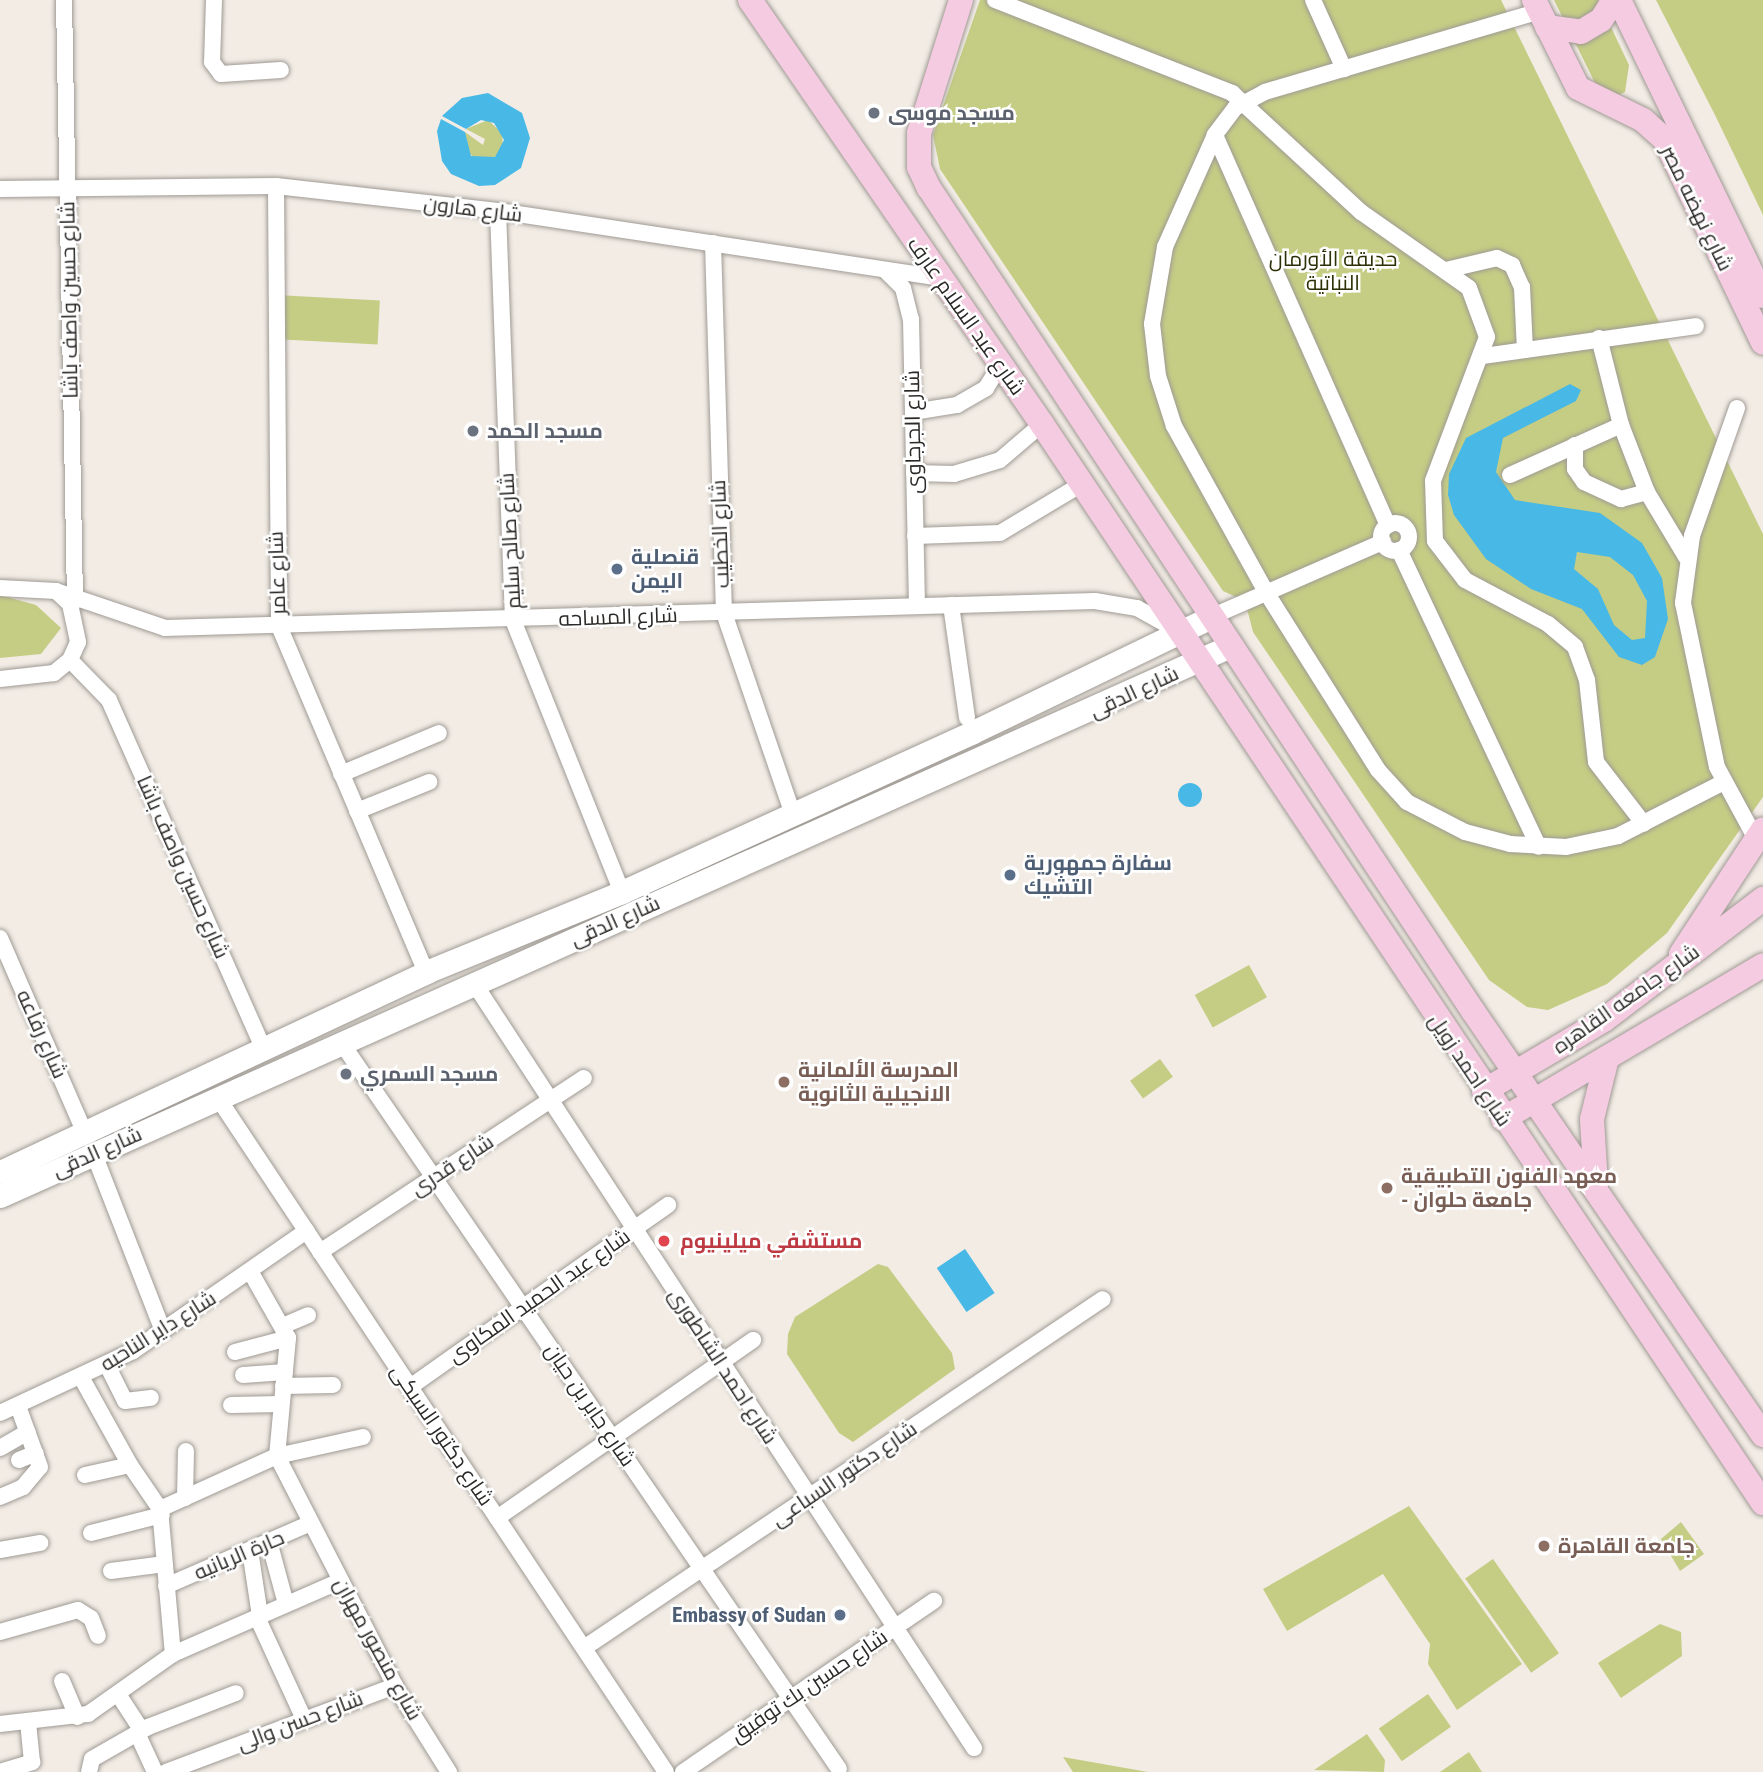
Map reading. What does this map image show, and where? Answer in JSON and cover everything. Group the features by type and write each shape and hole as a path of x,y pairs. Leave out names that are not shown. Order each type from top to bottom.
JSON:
{"main road":[{"name":"شارع عبد السلام عارف","path":"750,0 1042,424 1181,633"},
{"name":"شارع عبد السلام عارف","path":"961,0 918,155 923,177 970,257 1211,617"},
{"path":"1540,13 1581,32 1601,20 1614,0"},
{"name":"شارع نهضه مصر","path":"1619,0 1763,296"},
{"name":"شارع نهضه مصر","path":"1540,13 1578,88 1629,111 1665,140 1763,343"},
{"path":"942,278 970,257"},
{"name":"شارع الدقى","path":"0,1172 426,972 622,892 793,814 1211,617"},
{"name":"شارع احمد زويل","path":"1211,617 1515,1074 1597,1189 1763,1435"},
{"name":"شارع احمد زويل","path":"1181,633 1484,1091 1763,1503"},
{"name":"شارع الدقى","path":"0,1196 1230,646"},
{"path":"1669,972 1760,834"},
{"name":"شارع جامعه القاهره","path":"1484,1091 1515,1074 1669,972 1762,905"},
{"name":"شارع جامعه القاهره","path":"1503,1119 1763,965"},
{"path":"1597,1189 1592,1119 1607,1058"},
{"path":"1597,1256 1629,1236"}],"street":[{"name":"شارع حسين واصف باشا","path":"64,0 75,601"},
{"path":"214,0 212,62 221,74 281,70"},
{"path":"995,0 1244,101 1361,212 1446,270 1479,303 1487,337 1483,356 1440,455 1429,516 1447,562 1465,580 1548,624 1575,647 1587,680 1596,762 1644,824"},
{"path":"1313,0 1343,69"},
{"path":"1540,13 1343,69 1244,101 1215,135 1165,247 1154,298 1154,350 1174,426 1266,592 1378,770 1407,802 1444,825 1539,847 1592,843 1644,824 1722,783"},
{"path":"1211,617 1382,542 1388,525 1215,135"},
{"name":"شارع هارون","path":"0,189 275,186 498,211 942,278"},
{"name":"شارع عامر","path":"275,186 279,626 426,972"},
{"name":"شارع صالح سليم","path":"498,211 513,620 622,892"},
{"name":"شارع الخطيب","path":"713,243 724,613 793,814"},
{"path":"1446,270 1497,258 1512,265 1522,286 1525,350"},
{"name":"شارع الجرجاوى","path":"883,268 909,303 917,606"},
{"path":"1483,356 1696,326"},
{"path":"1599,338 1621,425 1647,492 1686,557"},
{"path":"913,411 957,405 986,388 1001,364"},
{"path":"1737,408 1686,557 1686,626 1722,783 1760,834"},
{"path":"914,472 954,474 1000,460 1042,424"},
{"path":"1510,475 1621,425"},
{"path":"1575,445 1575,469 1584,482 1621,499 1647,492"},
{"path":"915,536 1000,533 1082,484"},
{"path":"1388,525 1406,529 1429,516"},
{"path":"1399,550 1408,542 1406,529"},
{"path":"1382,542 1399,550 1539,847"},
{"path":"0,588 56,591 78,622 70,660 54,673 0,680"},
{"name":"شارع المساحه","path":"56,591 75,601 164,628 1109,602 1150,613 1181,633"},
{"path":"951,605 967,718"},
{"name":"شارع حسين واصف باشا","path":"70,660 109,700 263,1048"},
{"path":"341,774 439,733"},
{"path":"357,811 429,782"},
{"name":"شارع رفاعه","path":"0,938 84,1131"},
{"name":"شارع احمد الشاطورى","path":"474,983 974,1748"},
{"name":"شارع جابر بن حيان","path":"341,1042 839,1769"},
{"name":"شارع قدرى","path":"320,1252 584,1078"},
{"name":"شارع دكتور السبكى","path":"218,1098 666,1772"},
{"path":"94,1154 163,1331"},
{"name":"شارع عبد الحميد المكاوى","path":"410,1387 668,1205"},
{"name":"شارع داير الناحيه","path":"0,1413 107,1365 163,1331 306,1231"},
{"path":"250,1271 286,1332 277,1456"},
{"name":"شارع دكتور السباعى","path":"584,1648 1103,1299"},
{"path":"235,1352 286,1332 309,1315"},
{"path":"497,1518 753,1340"},
{"path":"107,1365 125,1401 151,1398"},
{"path":"243,1375 333,1385"},
{"path":"81,1377 130,1465 161,1512 173,1654"},
{"path":"231,1405 280,1404"},
{"path":"0,1497 23,1487 38,1459 18,1406"},
{"path":"0,1448 28,1432"},
{"path":"91,1533 161,1512 185,1498 277,1456 363,1437"},
{"path":"185,1498 186,1451"},
{"name":"شارع منصور مهران","path":"277,1456 395,1686 449,1772"},
{"path":"19,1460 38,1459"},
{"path":"85,1475 130,1465"},
{"name":"حارة الريانيه","path":"166,1586 311,1523"},
{"path":"269,1541 286,1604"},
{"path":"0,1550 40,1543"},
{"path":"250,1550 258,1617 304,1719"},
{"path":"111,1571 165,1564"},
{"path":"0,1724 77,1717 118,1694 173,1654 340,1581"},
{"name":"شارع حسين بك توفيق","path":"683,1772 934,1601"},
{"path":"0,1632 78,1610 91,1619 98,1636"},
{"path":"62,1681 77,1717"},
{"name":"شارع حسن والى","path":"166,1772 395,1686"},
{"path":"89,1767 139,1732 236,1693"},
{"path":"118,1694 139,1732 155,1772"},
{"path":"0,1772 32,1762 28,1722"}],"green space":[{"name":"حديقة الأورمان النباتية","path":"980,0 1501,0 1763,534 1763,797 1667,933 1607,984 1548,1010 1527,1007 1489,980 1253,632 1245,601 1223,591 940,169 933,135"},
{"path":"1554,0 1598,0 1629,65 1625,92 1612,98 1599,91"},
{"path":"1656,0 1763,0 1763,215 1715,115"},
{"path":"488,120 502,133 503,147 495,157 476,159 466,151 465,132 483,145 485,139 466,129"},
{"path":"276,295 380,300 378,344 274,339"},
{"path":"0,595 36,605 61,628 41,654 0,658"},
{"path":"1249,965 1267,997 1213,1027 1195,995"},
{"path":"1160,1059 1173,1077 1143,1099 1130,1081"},
{"path":"878,1264 888,1267 952,1353 955,1369 853,1442 839,1433 787,1354 788,1334 795,1317"},
{"path":"1409,1506 1522,1664 1457,1710 1428,1664 1430,1644 1383,1574 1287,1631 1263,1589"},
{"path":"1681,1522 1704,1554 1680,1571 1661,1539"},
{"path":"1493,1559 1559,1653 1531,1673 1465,1579"},
{"path":"1660,1624 1681,1632 1682,1656 1621,1698 1598,1663"},
{"path":"1428,1694 1451,1727 1402,1761 1379,1728"},
{"path":"1367,1734 1385,1760 1384,1772 1314,1770"},
{"path":"1469,1752 1482,1772 1440,1772"},
{"path":"1063,1757 1148,1772 1073,1772"}],"water":[{"path":"488,93 522,113 530,138 521,168 495,185 479,186 451,174 442,161 437,131 441,119 465,132 471,156 495,157 504,140 494,123 481,120 466,129 442,116 462,98"},
{"path":"1570,384 1581,390 1576,401 1503,438 1496,472 1515,500 1600,513 1642,543 1662,578 1668,619 1655,657 1642,665 1619,657 1582,609 1531,589 1486,559 1454,515 1448,495 1449,474 1466,438","holes":["1577,552 1610,557 1633,575 1647,601 1645,638 1632,640 1614,625 1598,589 1574,569"]},
{"path":"1190,783 1198,787 1202,795 1198,803 1190,807 1182,803 1178,795 1182,787"},
{"path":"965,1249 995,1293 966,1312 937,1268"}],"place":[{"name":"مسجد موسى","path":"874,113"},
{"name":"مسجد الحمد","path":"473,431"},
{"name":"قنصلية اليمن","path":"617,569"},
{"name":"سفارة جمهورية التشيك","path":"1010,875"},
{"name":"مسجد السمري","path":"346,1074"},
{"name":"المدرسة الألمانية الانجيلية الثانوية","path":"784,1082"},
{"name":"معهد الفنون التطبيقية - جامعة حلوان","path":"1387,1188"},
{"name":"مستشفي ميلينيوم","path":"664,1241"},
{"name":"جامعة القاهرة","path":"1544,1546"},
{"name":"Embassy of Sudan","path":"840,1615"}]}
